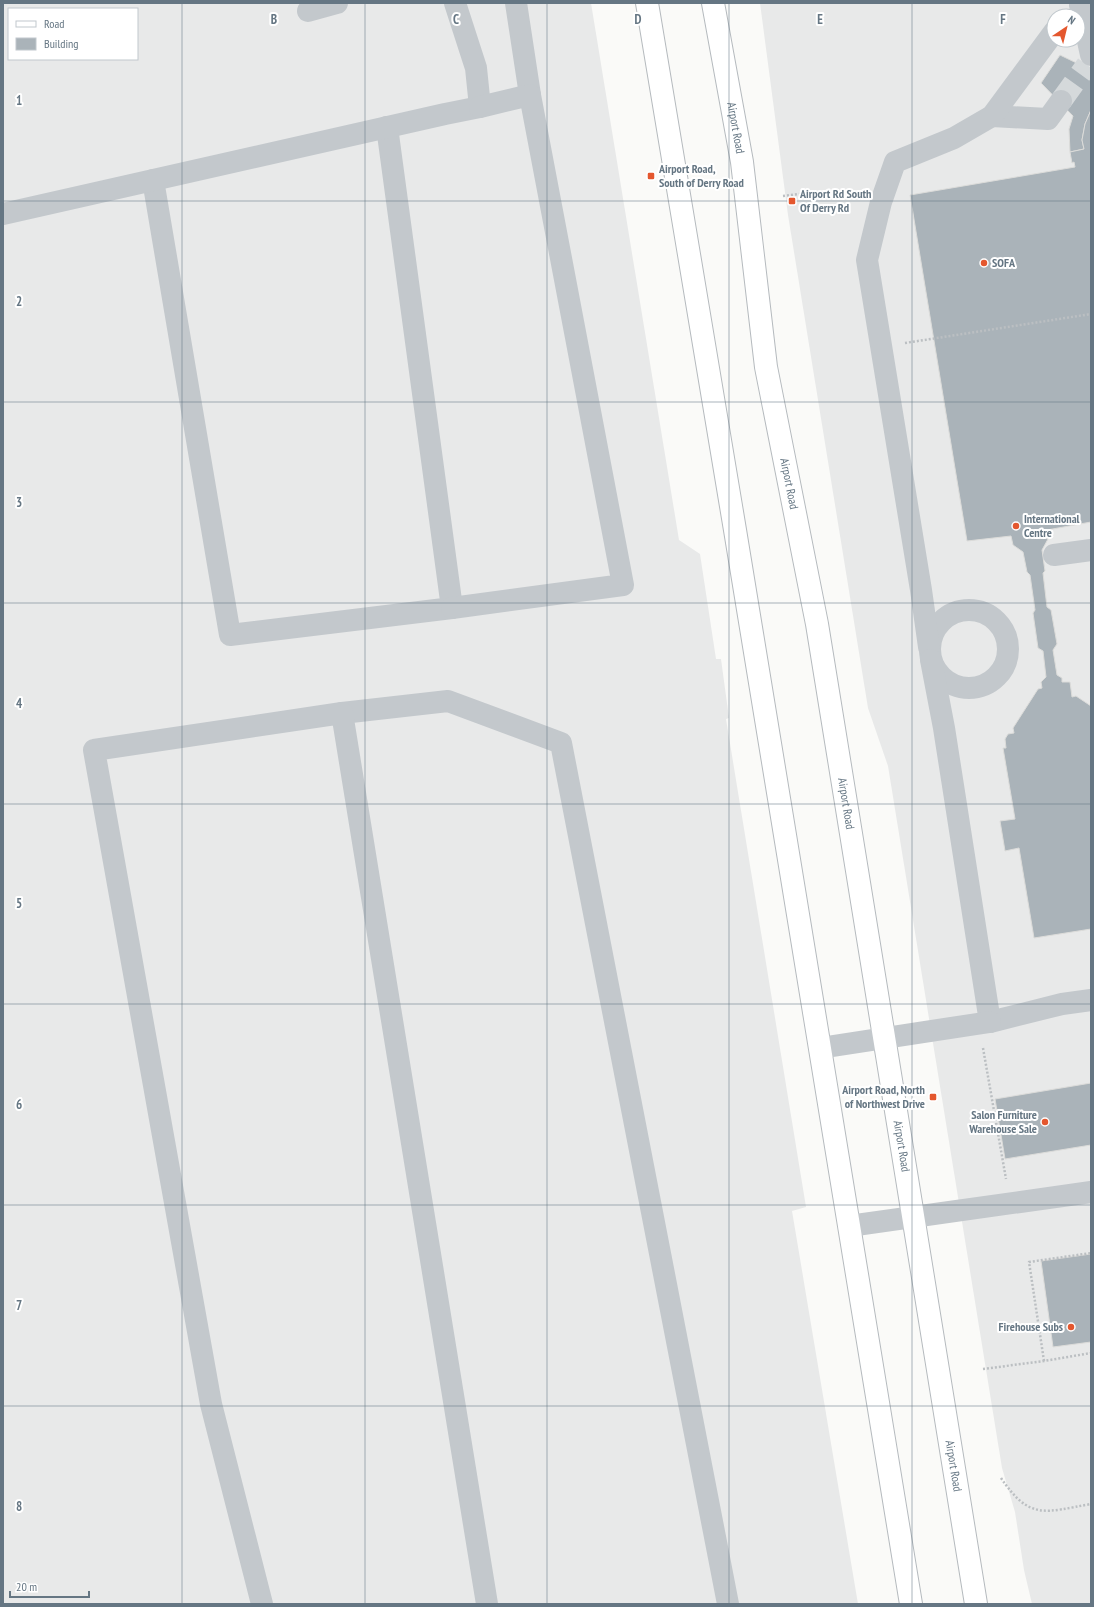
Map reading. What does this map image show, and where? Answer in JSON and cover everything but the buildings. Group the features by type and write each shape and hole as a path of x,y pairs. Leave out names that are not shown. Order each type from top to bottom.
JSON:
{"main road":[{"path":"647,3 736,530 910,1604"},
{"name":"Airport Road","path":"713,3 742,162 766,367 817,624 976,1604"}],"lane":[{"path":"308,11 336,3"},
{"path":"456,3 476,68 480,107"},
{"path":"152,180 230,635 452,608 623,584 530,95 516,3"},
{"path":"985,1023 944,728 930,653 867,260 881,202 895,162 954,138 992,116 1046,43"},
{"path":"1086,44 1090,60"},
{"path":"3,214 530,95"},
{"path":"992,116 1048,119 1061,101"},
{"path":"387,127 452,608"},
{"path":"1054,555 1091,550"},
{"path":"262,1604 211,1404 94,750 342,713 448,701 561,743 728,1604"},
{"path":"342,713 487,1604"},
{"path":"820,1048 985,1023 1062,1004 1091,1000"},
{"path":"849,1226 1091,1192"}],"path":[{"path":"783,196 807,193"},
{"path":"881,347 1091,314"},
{"path":"985,1023 1010,1203"},
{"path":"1044,1361 1029,1262 1091,1253"},
{"path":"983,1369 1091,1353"},
{"path":"1001,1478 1013,1494 1025,1506 1038,1510 1049,1511 1091,1504"}],"shaded area":[{"path":"3,3 591,3 679,540 700,554 716,659 721,659 729,718 726,719 806,1207 792,1211 858,1604 3,1604"},
{"path":"760,3 1091,3 1091,1604 1032,1604 1024,1570 1015,1512 1002,1468 888,766 868,708 788,215"}],"tunnel":[{"path":"1061,101 1087,65"}],"place":[{"name":"Airport Road, South of Derry Road","path":"651,176"},
{"name":"Airport Rd South Of Derry Rd","path":"792,201"},
{"name":"SOFA","path":"984,263"},
{"name":"International Centre","path":"1016,526"},
{"name":"Airport Road, North of Northwest Drive","path":"933,1097"},
{"name":"Salon Furniture Warehouse Sale","path":"1045,1122"},
{"name":"Firehouse Subs","path":"1071,1327"}]}
